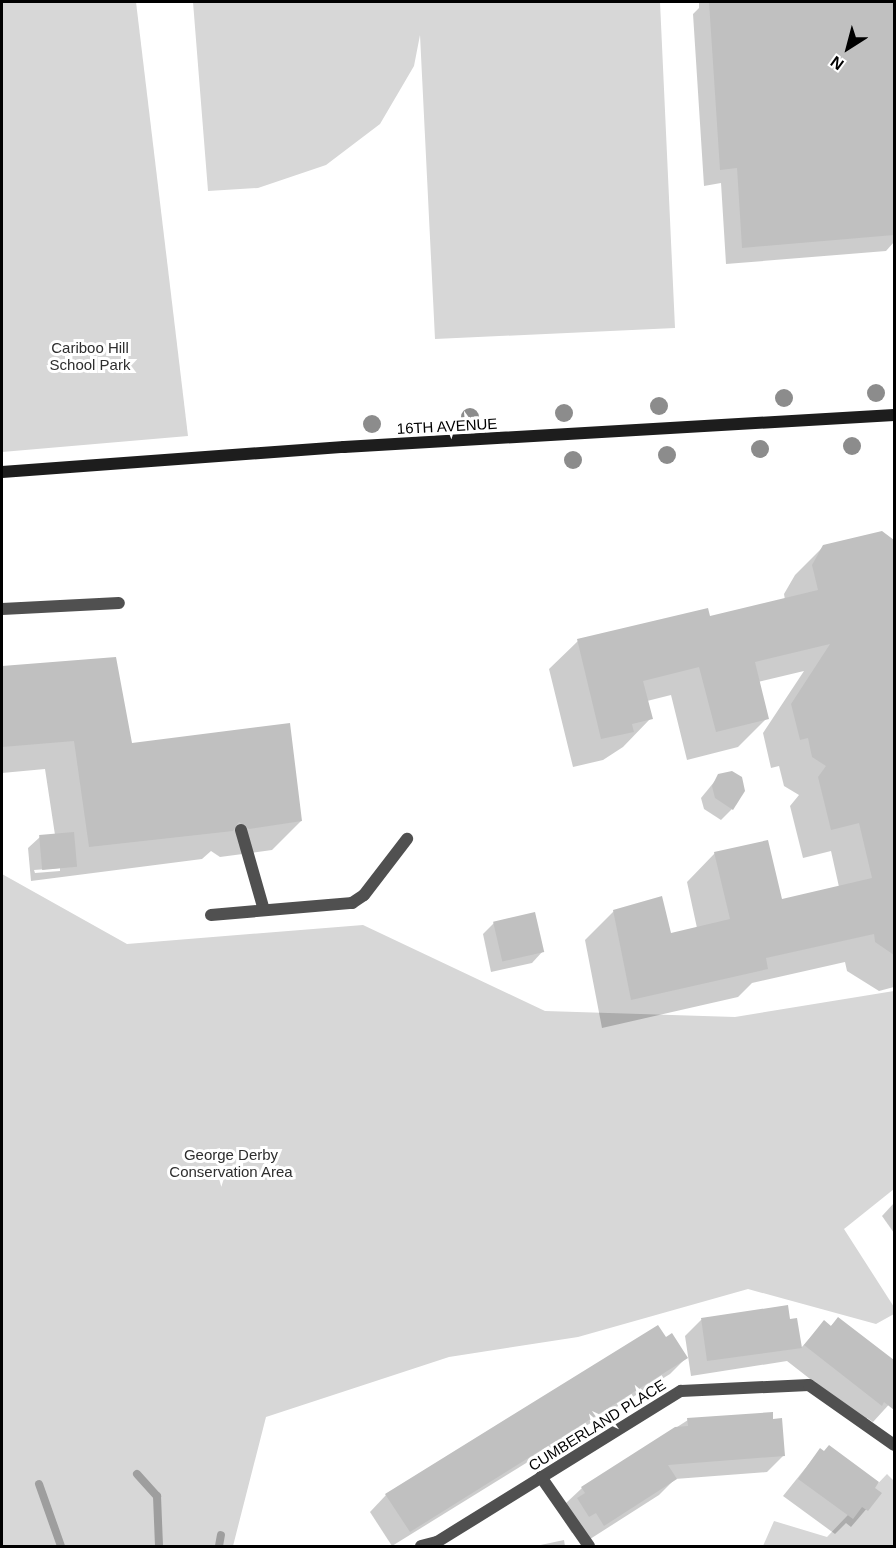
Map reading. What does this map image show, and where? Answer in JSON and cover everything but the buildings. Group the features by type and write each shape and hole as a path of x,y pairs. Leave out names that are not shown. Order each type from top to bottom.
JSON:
{"street":[{"name":"16TH AVENUE","path":"2,472 356,446 894,415"}],"lane":[{"path":"2,609 120,603"},
{"path":"241,830 264,910"},
{"path":"211,915 337,907 352,903 364,895 407,839"},
{"name":"CUMBERLAND PLACE","path":"421,1546 437,1542 681,1391 808,1385 894,1445"},
{"path":"541,1477 589,1546"}],"green space":[{"name":"Cariboo Hill School Park","path":"2,2 136,2 188,436 2,452"},
{"path":"193,2 660,2 675,328 435,339 420,35 414,66 380,124 326,165 258,188 208,191"},
{"name":"George Derby Conservation Area","path":"2,874 127,944 363,925 545,1011 735,1017 894,991 894,1189 844,1229 894,1307 894,1314 876,1324 748,1289 578,1337 449,1357 266,1417 233,1546 2,1546"},
{"path":"887,1474 894,1481 894,1546 763,1546 774,1521 827,1537"}],"waterway":[{"path":"137,1474 157,1496 159,1546"},
{"path":"39,1484 61,1546"},
{"path":"219,1546 221,1535"}]}
